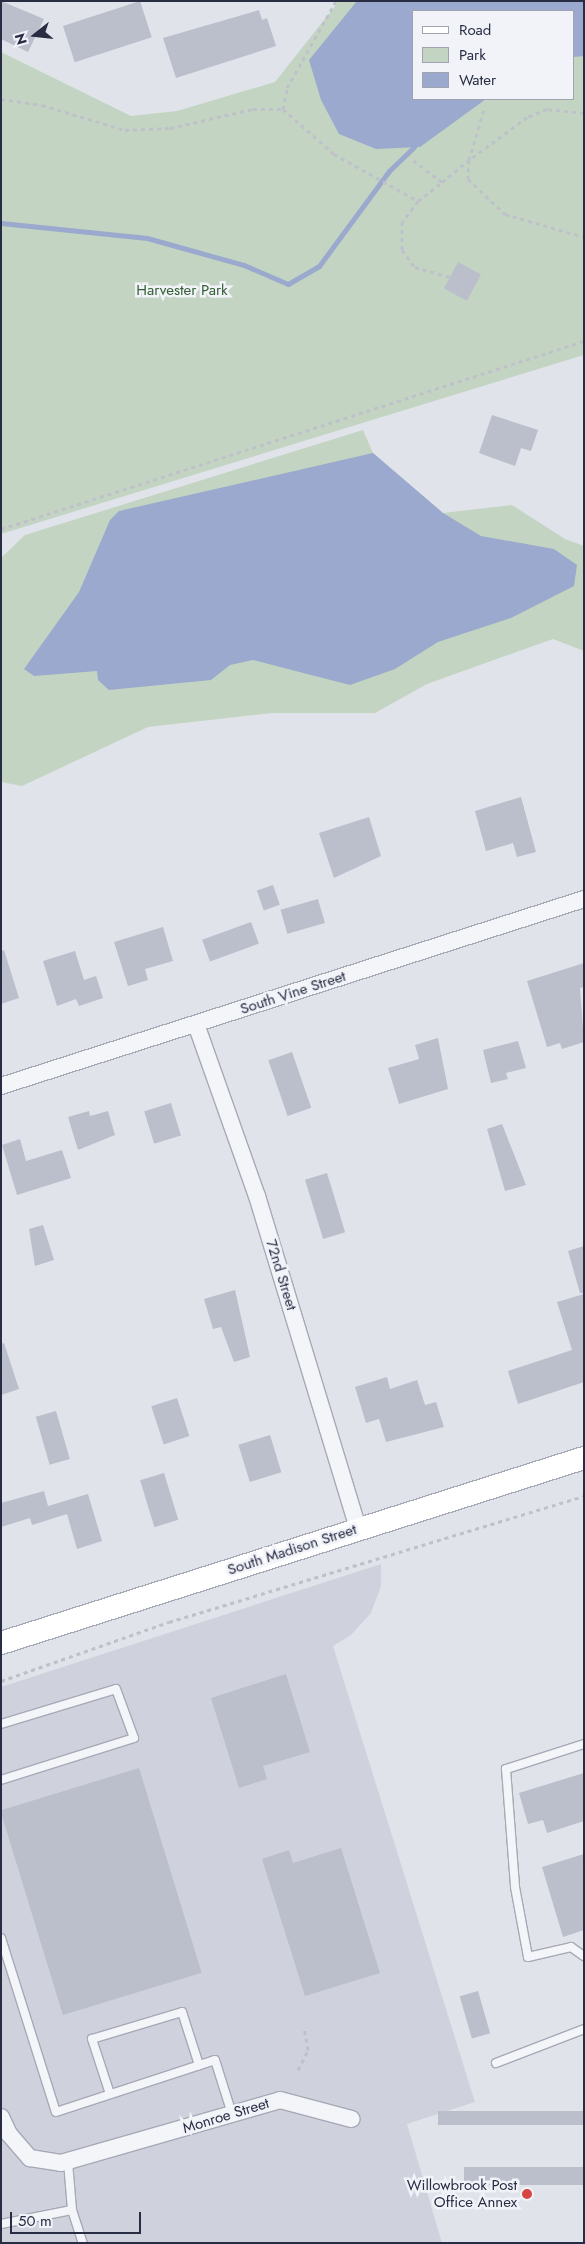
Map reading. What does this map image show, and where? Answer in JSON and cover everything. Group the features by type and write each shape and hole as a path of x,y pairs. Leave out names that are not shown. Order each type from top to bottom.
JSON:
{"street":[{"name":"South Vine Street","path":"1,1086 584,899"},
{"name":"72nd Street","path":"196,1024 257,1196 358,1529"},
{"name":"South Madison Street","path":"1,1643 584,1458"},
{"name":"Monroe Street","path":"68,2162 280,2100 352,2119"},
{"path":"1,2117 9,2134 30,2158 68,2162"}],"lane":[{"path":"1,1724 116,1689 134,1738 1,1780"},
{"path":"584,1744 506,1769 515,1887 528,1957 571,1948 584,1956"},
{"path":"1,1938 56,2112 214,2060 232,2114"},
{"path":"110,2094 92,2039 182,2012 199,2065"},
{"path":"496,2063 584,2029"},
{"path":"68,2162 72,2210 83,2243"},
{"path":"1,2224 72,2210"}],"path":[{"path":"284,109 287,88 336,1"},
{"path":"1,99 42,105 125,130 170,128 253,109 284,109 334,154 418,201"},
{"path":"485,106 469,160 468,179 505,214 584,237"},
{"path":"450,278 415,267 402,250 402,222 418,201 469,160 527,118 548,109 584,113"},
{"path":"413,160 442,182"},
{"path":"1,529 584,341"},
{"path":"1,1681 169,1622 584,1496"},
{"path":"298,2070 308,2050 304,2028"}],"shaded area":[{"path":"381,1564 381,1586 371,1613 351,1635 333,1646 475,2102 407,2124 442,2243 1,2243 1,1687"}],"green space":[{"name":"Harvester Park","path":"339,1 584,1 584,355 1,534 1,52 131,116 177,111 275,82"},
{"path":"363,430 373,453 443,513 512,505 565,539 584,546 584,651 553,639 427,684 375,713 272,713 148,727 22,786 1,782 1,558 25,535"}],"water":[{"path":"357,1 584,1 584,56 575,57 575,10 412,10 412,100 485,100 420,147 376,149 339,134 321,100 309,60"},
{"path":"373,453 443,513 481,536 554,549 577,565 574,586 511,618 438,642 395,669 350,685 253,660 230,665 211,680 109,690 98,680 97,671 34,676 24,669 79,592 110,520 119,511"}],"building":[{"path":"1,1 44,19 28,52 1,39"},
{"path":"140,1 152,37 75,62 63,26"},
{"path":"259,10 262,20 267,18 276,46 176,78 163,38"},
{"path":"458,262 481,274 467,301 444,288"},
{"path":"492,415 538,430 531,451 521,448 515,466 479,453"},
{"path":"521,797 536,852 517,857 513,843 486,851 475,811"},
{"path":"369,817 381,856 334,878 319,833"},
{"path":"273,885 280,905 264,910 257,891"},
{"path":"318,899 325,923 287,934 281,910"},
{"path":"251,922 259,944 210,961 202,940"},
{"path":"163,927 173,961 145,969 148,980 128,986 114,942"},
{"path":"4,950 19,998 1,1004 1,951"},
{"path":"75,951 84,980 96,976 103,998 79,1006 76,999 57,1006 43,961"},
{"path":"584,963 584,987 580,988 584,1042 562,1049 560,1043 547,1047 527,981"},
{"path":"438,1038 448,1089 399,1104 388,1068 419,1059 415,1045"},
{"path":"518,1041 526,1068 506,1073 508,1079 491,1083 483,1050"},
{"path":"292,1052 311,1108 288,1116 268,1060"},
{"path":"171,1103 181,1136 154,1144 144,1111"},
{"path":"89,1111 90,1116 108,1111 115,1135 78,1150 68,1117"},
{"path":"502,1124 526,1185 505,1191 487,1129"},
{"path":"20,1139 26,1161 62,1150 71,1178 17,1195 2,1145"},
{"path":"327,1173 345,1232 323,1239 305,1180"},
{"path":"43,1225 54,1260 35,1266 29,1229"},
{"path":"584,1246 584,1293 580,1293 568,1251"},
{"path":"235,1290 250,1357 234,1362 221,1327 213,1329 204,1299"},
{"path":"584,1294 584,1382 518,1404 508,1371 572,1350 557,1302"},
{"path":"4,1343 19,1389 1,1395 1,1344"},
{"path":"387,1377 390,1389 417,1380 425,1405 436,1402 444,1427 386,1442 379,1419 366,1423 355,1387"},
{"path":"177,1398 189,1436 164,1444 151,1406"},
{"path":"56,1411 70,1459 50,1465 36,1417"},
{"path":"270,1435 281,1472 250,1482 238,1445"},
{"path":"164,1473 178,1520 154,1527 140,1480"},
{"path":"44,1491 48,1506 88,1494 102,1541 77,1549 67,1514 32,1525 30,1518 1,1527 1,1503"},
{"path":"286,1674 310,1752 263,1766 267,1779 239,1788 211,1698"},
{"path":"139,1768 202,1973 63,2015 1,1810"},
{"path":"584,1773 584,1821 547,1833 543,1820 528,1824 519,1793"},
{"path":"341,1848 380,1973 305,1996 262,1859 289,1850 293,1863"},
{"path":"584,1854 584,1930 563,1937 542,1867"},
{"path":"478,1991 490,2033 472,2039 460,1996"},
{"path":"438,2111 584,2111 584,2125 438,2125"},
{"path":"464,2167 584,2167 584,2185 464,2185"}],"waterway":[{"path":"1,223 147,238 244,265 288,284 319,266 389,171 414,147"}],"place":[{"name":"Willowbrook Post Office Annex","path":"527,2194"}]}
